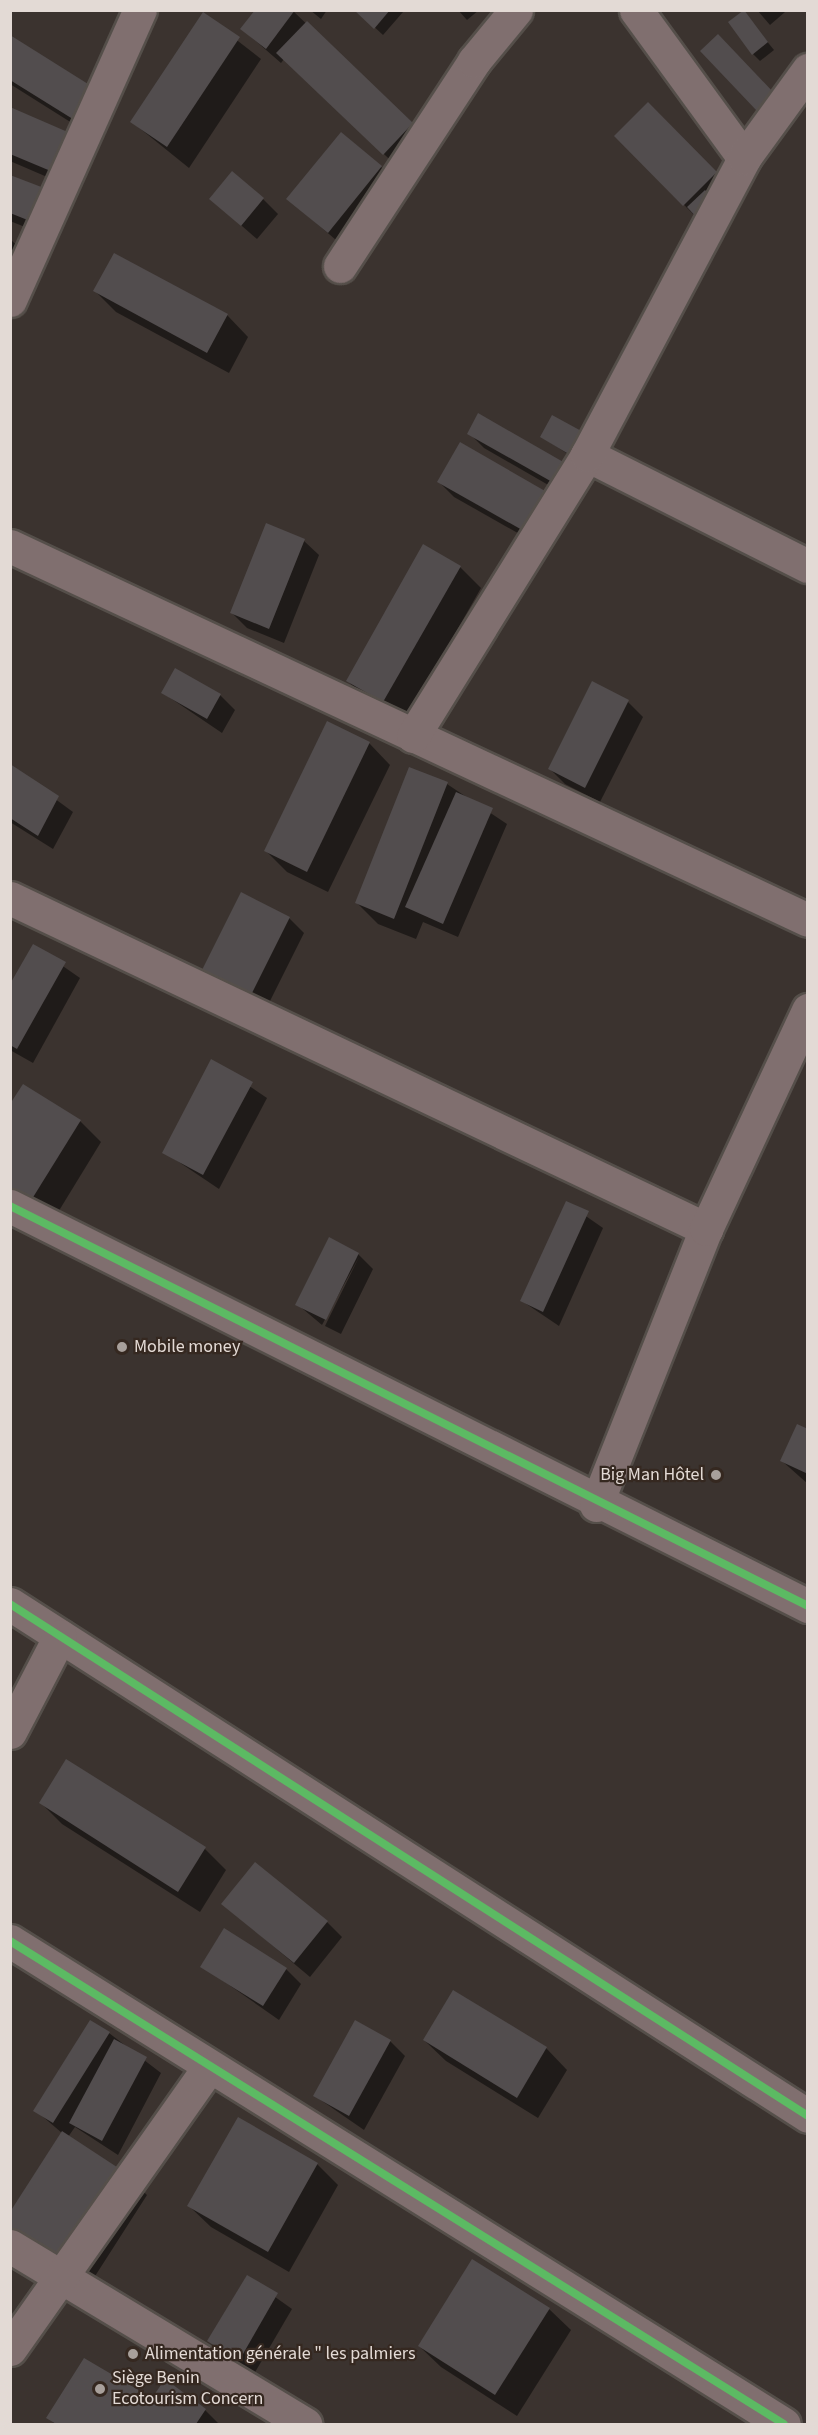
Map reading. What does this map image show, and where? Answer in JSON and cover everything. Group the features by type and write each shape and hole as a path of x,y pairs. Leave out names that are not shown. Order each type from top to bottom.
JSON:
{"street":[{"path":"10,300 140,10"},
{"path":"340,266 474,61 516,10"},
{"path":"636,10 744,158"},
{"path":"413,736 587,455 744,158 807,70"},
{"path":"587,455 807,566"},
{"path":"10,546 807,920"},
{"path":"10,898 706,1229"},
{"path":"596,1504 706,1229 807,1010"},
{"path":"10,1206 596,1504 807,1606"},
{"path":"10,1604 807,2116"},
{"path":"10,1732 60,1636"},
{"path":"10,1941 208,2068 784,2424"},
{"path":"10,2349 65,2276 208,2068"},
{"path":"10,2246 65,2276 305,2424"}],"building":[{"path":"255,10 295,10 266,49 240,29"},
{"path":"354,10 390,10 374,29"},
{"path":"744,10 768,42 752,55 728,22"},
{"path":"203,12 240,37 167,147 130,122"},
{"path":"307,21 413,123 383,155 276,53"},
{"path":"718,34 775,94 757,111 700,51"},
{"path":"10,35 96,89 76,121 10,80"},
{"path":"648,102 717,172 683,206 614,136"},
{"path":"10,107 70,133 53,172 10,154"},
{"path":"341,132 382,166 328,233 286,199"},
{"path":"232,171 264,198 241,226 209,199"},
{"path":"10,175 44,188 30,221 10,213"},
{"path":"705,190 716,201 698,219 687,207"},
{"path":"114,253 228,314 207,353 93,291"},
{"path":"478,413 572,467 561,487 467,434"},
{"path":"552,415 585,433 572,456 540,437"},
{"path":"460,442 552,495 531,535 437,482"},
{"path":"266,523 305,539 269,629 230,613"},
{"path":"423,544 461,566 383,702 346,681"},
{"path":"175,668 221,694 207,719 161,693"},
{"path":"592,681 629,700 585,788 548,769"},
{"path":"327,721 370,742 307,872 264,851"},
{"path":"10,764 59,796 38,836 10,818"},
{"path":"409,767 448,782 394,919 355,903"},
{"path":"456,792 493,808 443,924 405,907"},
{"path":"241,892 290,917 251,995 202,970"},
{"path":"33,944 66,962 17,1049 10,1045 10,984"},
{"path":"211,1059 253,1082 203,1175 162,1153"},
{"path":"23,1084 81,1120 27,1207 10,1197 10,1104"},
{"path":"566,1201 589,1211 543,1312 520,1301"},
{"path":"329,1237 359,1253 326,1320 295,1305"},
{"path":"797,1424 808,1429 808,1474 780,1461"},
{"path":"66,1759 206,1847 178,1892 39,1803"},
{"path":"255,1862 328,1921 294,1963 221,1904"},
{"path":"224,1928 287,1968 263,2006 200,1967"},
{"path":"453,1990 547,2047 517,2098 423,2040"},
{"path":"90,2020 110,2032 53,2123 33,2111"},
{"path":"355,2020 391,2040 349,2116 313,2096"},
{"path":"114,2039 147,2057 102,2141 69,2123"},
{"path":"238,2117 318,2163 268,2252 187,2206"},
{"path":"62,2131 126,2173 68,2264 10,2228 10,2212"},
{"path":"472,2259 550,2308 495,2395 418,2346"},
{"path":"247,2275 278,2293 239,2361 207,2341"},
{"name":"Siège Benin Ecotourism Concern","path":"84,2358 152,2398 165,2379 206,2409 196,2424 56,2424 46,2418"}],"cycle path":[{"path":"10,1206 808,1606"},
{"path":"10,1604 808,2116"},
{"path":"10,1941 784,2424"}],"place":[{"name":"Mobile money","path":"122,1347"},
{"name":"Big Man Hôtel","path":"716,1475"},
{"name":"Alimentation générale \" les palmiers","path":"133,2354"},
{"name":"Siège Benin Ecotourism Concern","path":"100,2389"}]}
